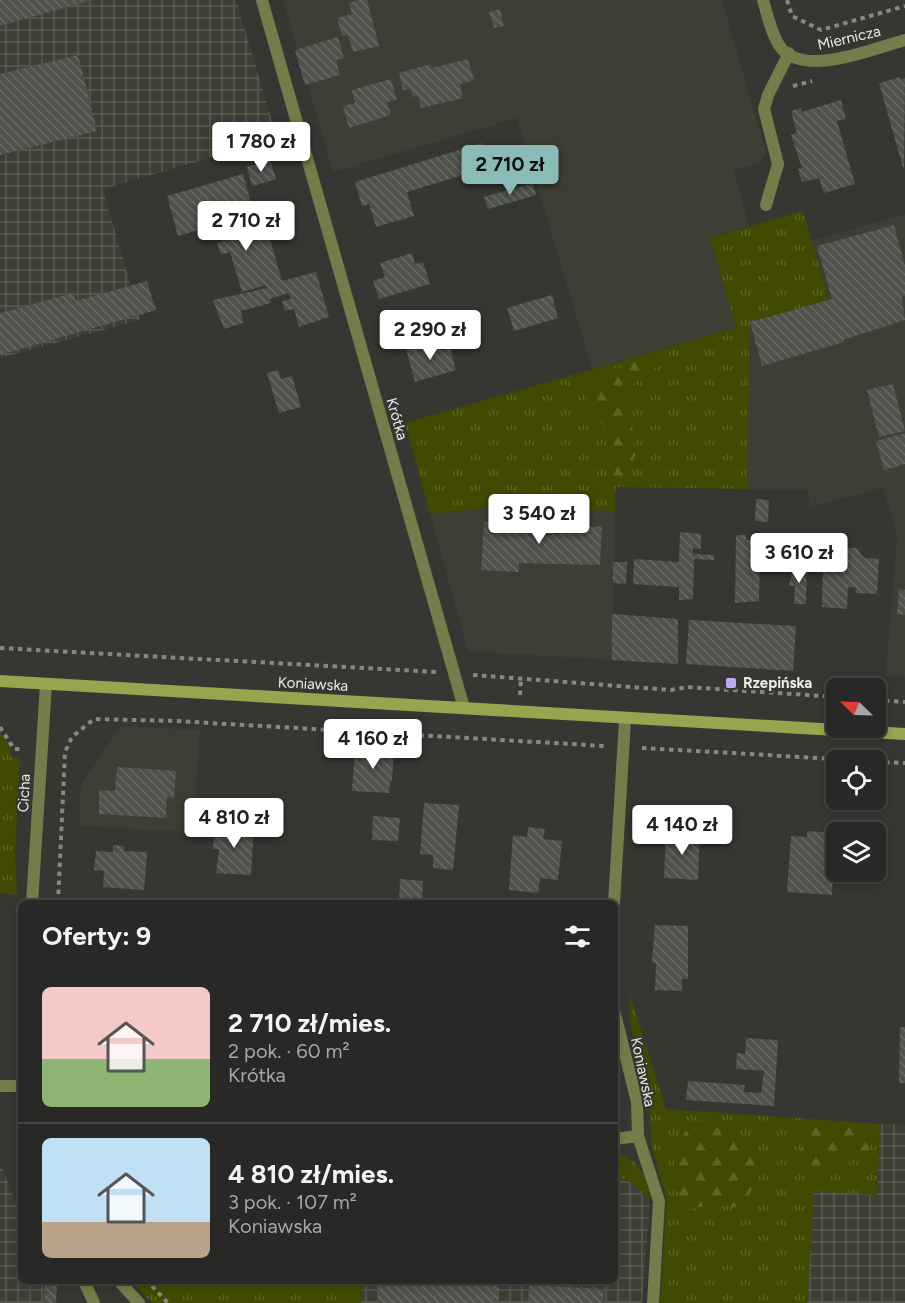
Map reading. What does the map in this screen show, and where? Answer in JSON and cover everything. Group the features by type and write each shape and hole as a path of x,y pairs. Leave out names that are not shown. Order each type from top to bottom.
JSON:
{"main road":[{"name":"Koniawska","path":"0,681 464,708 625,720 905,734"}],"street":[{"name":"Krótka","path":"262,0 464,708"},
{"path":"763,0 781,48 789,53 768,94 764,109 778,164 765,205"},
{"name":"Miernicza","path":"789,53 801,60 823,62 905,40"},
{"name":"Cicha","path":"32,900 45,684"},
{"path":"614,900 625,720"},
{"name":"Koniawska","path":"618,1026 637,1102 638,1136 659,1201 653,1303"},
{"path":"0,1086 18,1086"},
{"path":"618,1139 638,1136"},
{"path":"85,1284 94,1303"},
{"path":"121,1284 139,1303"}],"path":[{"path":"787,0 792,16 822,30 905,6"},
{"path":"0,648 454,673 671,690 687,687 826,697"},
{"path":"886,701 905,702"},
{"path":"58,900 65,752 72,738 94,719 134,718 826,758"},
{"path":"0,727 14,749"},
{"path":"886,762 905,763"},
{"path":"151,1284 168,1303"}],"shaded area":[{"path":"0,0 236,0 277,138 103,189 140,320 0,358"},
{"path":"283,0 722,0 766,153 760,163 734,170 749,226 710,238 736,328 592,369 517,118 333,172"},
{"path":"905,214 905,677 886,676 897,535 883,487 809,508 808,489 747,489 750,322 829,300 812,241"},
{"path":"494,507 615,511 612,660 468,651 430,514"},
{"path":"121,726 200,730 193,832 79,826 81,785"},
{"path":"880,1124 905,1125 905,1303 807,1303 814,1191 877,1194"},
{"path":"0,1163 18,1208 18,1284 56,1284 56,1303 0,1303"},
{"path":"618,1178 627,1179 650,1201 642,1303 361,1303 362,1284 618,1284"}],"green space":[{"path":"803,211 829,300 750,323 747,489 616,487 615,511 494,507 430,514 405,423 736,328 710,238"},
{"path":"659,356 660,364 629,387 625,407 633,430 635,455 629,473 618,478 613,475 611,434 585,405 596,382 604,375 623,366"},
{"path":"0,732 10,744 11,757 20,758 15,850 17,895 0,893"},
{"path":"630,995 666,1109 880,1124 877,1195 814,1191 807,1303 660,1303 667,1199 651,1144 649,1102 629,1017"},
{"path":"697,1120 735,1131 748,1143 755,1163 755,1182 747,1197 737,1207 712,1205 687,1209 681,1199 675,1175 677,1149 681,1138"},
{"path":"839,1125 864,1132 869,1148 866,1160 863,1164 859,1153 851,1149 819,1169 805,1174 797,1157 812,1126"},
{"path":"618,1154 630,1159 641,1170 647,1184 650,1201 627,1179 618,1178"},
{"path":"135,1284 362,1284 361,1303 152,1303"}],"building":[{"path":"0,0 89,0 89,1 0,26"},
{"path":"367,0 379,46 353,52 348,35 342,36 337,18 352,14 349,3"},
{"path":"500,9 504,26 494,28 489,12"},
{"path":"338,37 344,58 336,60 340,75 305,85 295,50"},
{"path":"78,55 97,131 0,155 0,74"},
{"path":"468,59 474,80 460,84 463,98 421,108 418,96 413,97 410,89 403,90 399,73 430,64 431,68"},
{"path":"900,77 900,80 905,78 904,171 879,83"},
{"path":"391,79 397,100 387,102 391,115 349,128 343,106 355,103 352,90"},
{"path":"841,100 846,119 837,121 855,184 824,193 819,178 802,182 798,169 802,168 791,135 797,133 791,111 801,108 802,112"},
{"path":"482,143 489,167 407,192 414,216 376,227 369,204 362,206 355,182"},
{"path":"270,160 276,179 252,186 247,167"},
{"path":"243,174 255,217 263,215 282,281 316,272 329,317 299,327 294,309 285,311 282,301 291,299 289,293 270,299 271,303 241,311 243,323 224,329 213,300 267,288 266,285 242,292 230,252 221,255 217,243 227,240 222,223 178,236 167,196"},
{"path":"533,183 536,195 488,209 484,197"},
{"path":"894,225 905,266 905,296 902,297 905,320 843,340 844,342 762,366 750,322 832,299 817,246"},
{"path":"412,253 415,264 423,262 430,284 379,299 373,281 385,277 380,263"},
{"path":"147,281 156,310 0,355 0,313 73,293 76,301"},
{"path":"552,295 558,318 514,331 507,308"},
{"path":"437,340 441,351 450,348 456,370 415,382 406,349"},
{"path":"278,370 281,379 292,376 301,407 279,413 267,373"},
{"path":"893,384 905,431 879,437 867,390"},
{"path":"905,433 905,464 884,470 876,441"},
{"path":"756,499 769,500 768,522 755,521"},
{"path":"484,522 602,527 600,565 519,563 519,572 481,570"},
{"path":"680,532 701,534 701,549 693,548 693,554 714,555 714,560 694,559 693,599 679,600 679,587 633,584 634,559 679,562"},
{"path":"736,535 746,535 746,540 760,540 759,601 735,603"},
{"path":"826,546 856,548 864,558 879,559 877,594 855,593 856,588 848,587 847,609 822,607 823,556 825,556"},
{"path":"613,562 627,562 626,584 613,583"},
{"path":"793,566 807,566 806,604 794,604 795,586 789,586"},
{"path":"899,589 905,590 905,615 897,614"},
{"path":"612,614 678,619 678,664 612,660"},
{"path":"689,620 796,626 793,671 686,664"},
{"path":"355,746 394,749 389,793 352,791"},
{"path":"117,767 176,771 174,798 167,797 166,818 99,814 99,790 115,791"},
{"path":"424,803 459,805 453,870 433,868 433,855 420,854"},
{"path":"373,816 400,818 398,841 372,840"},
{"path":"215,824 254,827 251,875 216,873 219,849 213,849"},
{"path":"528,827 545,829 543,839 562,841 558,880 540,878 538,893 509,890 513,835 527,837"},
{"path":"666,831 700,833 698,880 664,878"},
{"path":"807,831 826,832 826,882 833,882 832,895 787,892 791,836 807,837"},
{"path":"113,845 124,846 124,851 147,852 144,890 103,887 104,871 94,870 96,851 113,852"},
{"path":"400,879 423,881 422,900 399,900"},
{"path":"655,925 688,926 688,979 682,979 682,991 655,990 656,963 652,962"},
{"path":"900,1027 905,1027 905,1083 899,1083"},
{"path":"746,1038 778,1040 774,1106 686,1100 688,1081 745,1085 744,1092 761,1093 764,1071 736,1069 737,1053 745,1054"},
{"path":"45,1284 57,1284 56,1303 44,1303"},
{"path":"379,1284 499,1285 498,1303 378,1303"},
{"path":"529,1285 604,1289 603,1303 528,1303"}],"place":[{"name":"Rzepińska","path":"731,683"}]}
